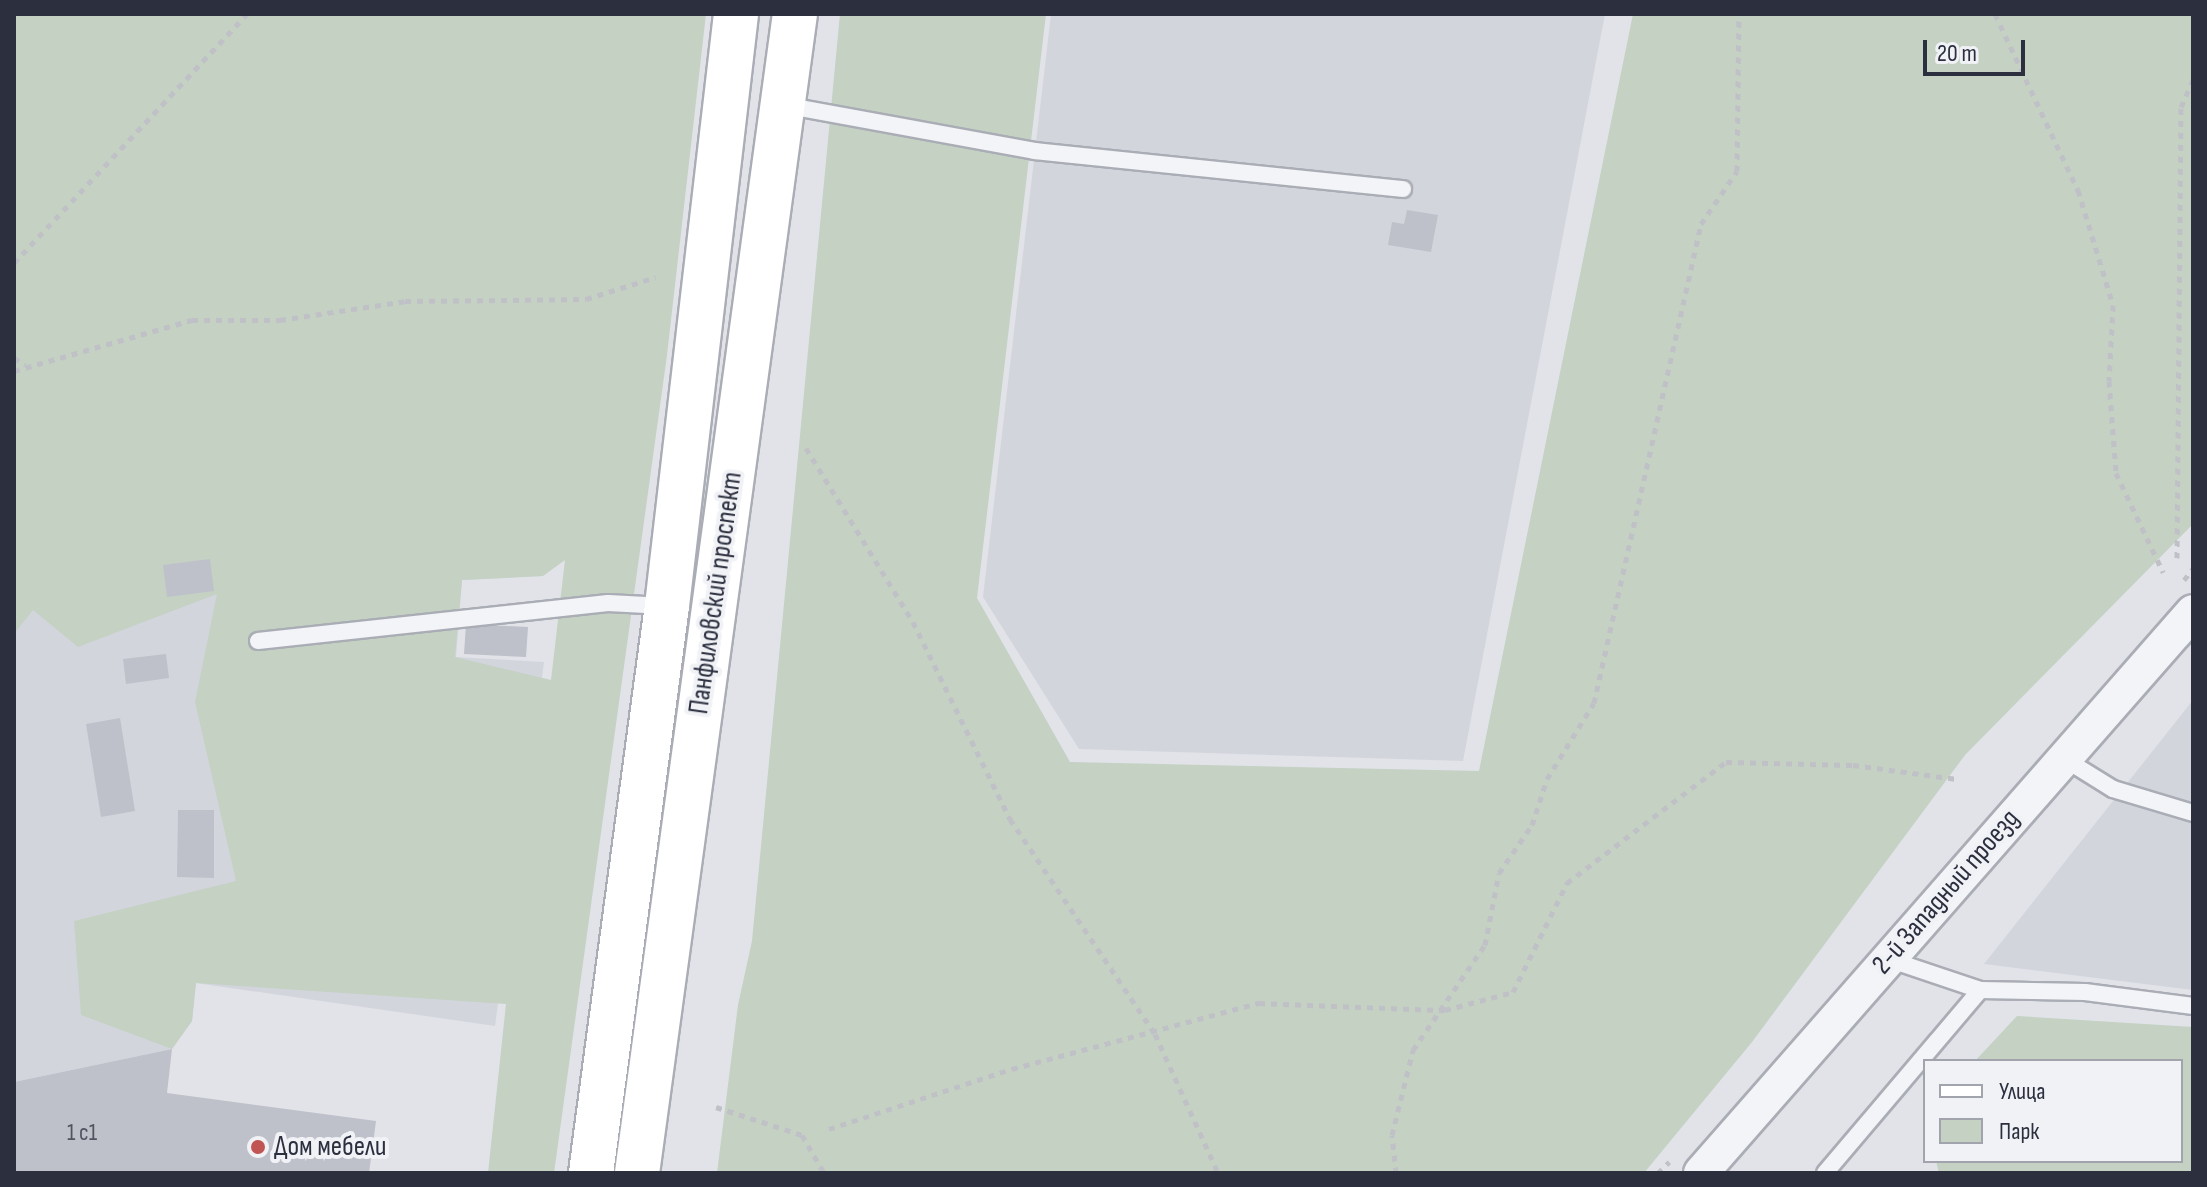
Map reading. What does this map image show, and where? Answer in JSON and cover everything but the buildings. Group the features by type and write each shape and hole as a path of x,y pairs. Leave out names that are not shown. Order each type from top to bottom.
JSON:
{"main road":[{"name":"Панфиловский проспект","path":"591,1173 667,606 736,14"},
{"name":"Панфиловский проспект","path":"637,1173 795,14"}],"street":[{"name":"2-й Западный проезд","path":"1716,1168 1888,959 2193,612"}],"lane":[{"path":"783,105 1035,151 1403,189"},
{"path":"258,641 608,603 667,606"},
{"path":"2063,758 2113,789 2193,813"},
{"path":"1888,959 1980,990 2085,992 2193,1006"},
{"path":"1825,1173 1980,990"}],"path":[{"path":"14,263 247,14"},
{"path":"1396,1173 1392,1135 1413,1050 1445,1010 1485,945 1499,873 1532,825 1547,779 1594,703 1701,224 1737,171 1739,14"},
{"path":"1995,14 2078,190 2113,305 2109,381 2116,473 2163,572"},
{"path":"2177,558 2181,107 2193,80"},
{"path":"14,371 25,365 192,320 280,320 405,301 586,299 656,277"},
{"path":"14,358 25,365"},
{"path":"806,448 913,622 1010,819 1155,1034 1218,1173"},
{"path":"829,1129 1012,1069 1155,1034 1259,1003 1445,1010 1513,992 1567,883 1726,762 1853,765 1957,779"},
{"path":"716,1107 802,1135 824,1173"}],"shaded area":[{"path":"1051,14 1605,14 1463,761 1079,749 983,597"},
{"path":"584,344 543,576 462,580 456,657 544,662 495,1026 196,983 192,1021 172,1049 14,1082 14,438"},
{"path":"2193,700 2193,990 1984,964"}],"green space":[{"path":"14,14 706,14 667,355 554,1173 488,1173 506,1004 196,983 192,1021 172,1049 81,1015 74,921 236,881 195,702 217,594 78,647 33,610 14,634","holes":["565,560 551,680 455,657 462,580 543,576"]},
{"path":"840,14 1046,14 977,598 1070,762 1479,771 1633,14 2193,14 2193,524 1965,755 1752,1042 1644,1173 717,1173 738,1005 752,941"},
{"path":"2017,1016 2193,1027 2193,1173 1939,1173 1936,1163 2183,1163 2183,1059 1977,1059"}],"place":[{"name":"Дом мебели","path":"258,1147"}]}
